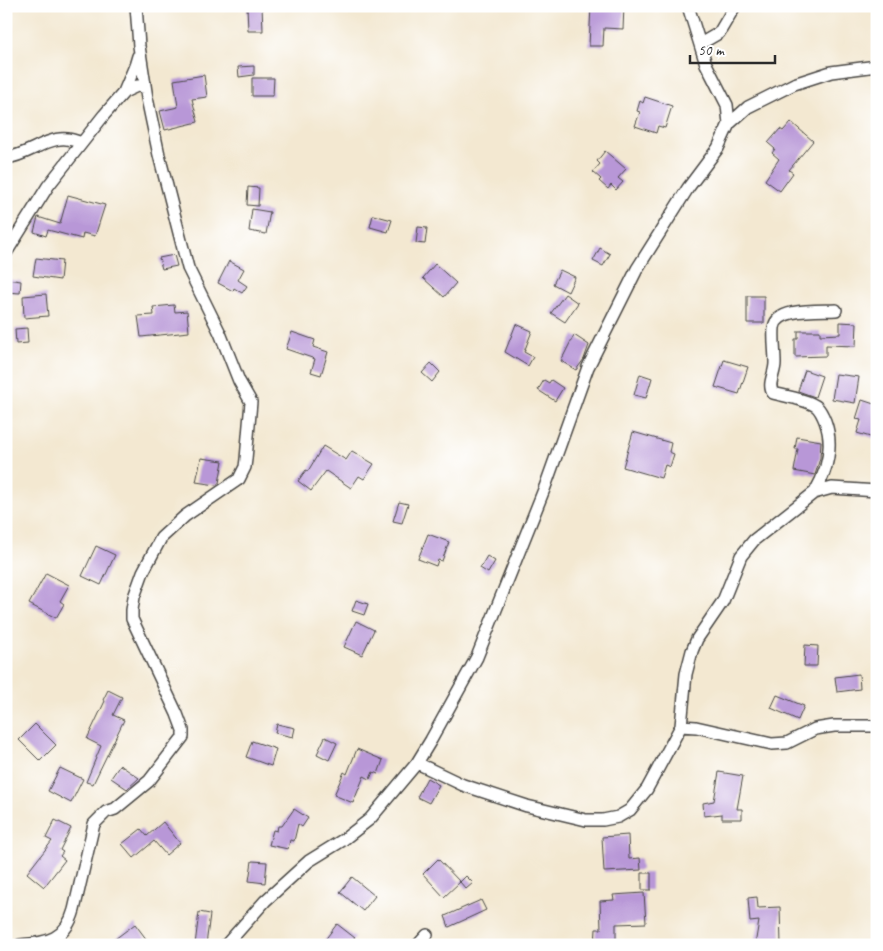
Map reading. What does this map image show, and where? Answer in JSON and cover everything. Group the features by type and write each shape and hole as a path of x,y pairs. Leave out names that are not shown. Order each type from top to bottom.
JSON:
{"street":[{"path":"20,945 49,941 65,930 71,921 94,824 106,812 115,808 149,781 182,737 184,730 178,714 132,619 134,597 143,572 161,538 185,516 239,479 245,467 251,402 239,381 220,333 188,268 158,155 145,87 136,6"},
{"path":"688,6 706,64 727,105 729,124"},
{"path":"700,44 719,33 736,6"},
{"path":"6,253 48,186 124,92 135,66 139,46"},
{"path":"226,945 265,900 309,861 343,840 370,820 417,763 477,657 542,495 567,422 592,359 637,269 688,188 718,148 729,124 748,107 794,84 831,72 877,66"},
{"path":"124,92 137,86 145,87"},
{"path":"6,158 28,152 53,140 63,138 81,143"},
{"path":"417,763 463,785 527,806 586,820 603,820 618,817 630,810 647,789 681,726 686,674 692,651 697,639 723,601 741,556 754,540 814,493 821,481 830,449 828,428 822,413 817,407 773,393 770,388 775,373 774,326 778,318 793,312 836,310"},
{"path":"814,493 832,488 877,491"},
{"path":"681,726 696,727 772,744 787,744 815,729 834,726 877,726"},
{"path":"418,945 427,935"}],"building":[{"path":"247,6 262,6 263,31 248,31"},
{"path":"591,6 624,6 623,29 604,28 603,46 589,46"},
{"path":"254,66 254,75 239,77 238,67"},
{"path":"204,75 207,97 192,99 198,122 165,130 160,111 178,107 174,80"},
{"path":"252,78 274,78 273,96 252,96"},
{"path":"645,97 672,106 665,128 658,126 656,133 635,126 640,112 637,111 640,101 643,103"},
{"path":"791,122 813,141 789,170 793,173 780,191 765,180 779,159 772,153 775,149 768,143 780,129 783,131"},
{"path":"605,151 626,169 618,178 623,182 616,190 611,185 608,189 593,172 600,164 597,161"},
{"path":"248,187 259,188 258,206 247,205"},
{"path":"68,195 105,205 95,236 83,233 82,239 48,230 46,236 34,232 38,217 60,224"},
{"path":"252,209 270,212 266,234 249,231"},
{"path":"373,215 392,220 388,232 370,227"},
{"path":"418,227 427,228 425,244 416,243"},
{"path":"600,248 610,254 603,266 593,261"},
{"path":"174,255 177,266 162,269 159,258"},
{"path":"36,258 62,261 60,280 33,276"},
{"path":"229,261 244,269 238,280 247,286 242,293 234,288 233,291 218,283"},
{"path":"435,264 456,283 444,297 423,278"},
{"path":"560,270 575,277 568,292 553,284"},
{"path":"6,279 21,281 20,293 6,292"},
{"path":"46,294 48,316 24,318 23,296"},
{"path":"565,294 578,303 565,322 551,313"},
{"path":"747,296 764,296 764,323 747,323"},
{"path":"174,305 175,312 187,311 189,332 141,337 138,316 154,315 153,307"},
{"path":"840,322 857,323 856,346 826,345 826,356 795,357 795,339 798,339 798,331 820,331 820,335 840,334"},
{"path":"516,324 532,331 524,352 533,357 528,366 505,352"},
{"path":"27,328 28,343 16,344 15,329"},
{"path":"292,332 315,340 313,347 328,352 321,375 311,372 315,359 286,349"},
{"path":"574,335 589,345 584,359 576,370 561,361"},
{"path":"724,360 748,367 739,394 715,387"},
{"path":"431,363 440,372 432,382 422,373"},
{"path":"805,370 822,376 815,397 798,391"},
{"path":"640,374 652,378 646,398 634,395"},
{"path":"836,374 859,377 855,403 832,399"},
{"path":"544,380 549,383 551,380 563,388 555,401 538,390"},
{"path":"862,400 877,405 877,439 857,433 861,420 856,419"},
{"path":"633,432 671,443 669,452 674,454 670,467 665,465 661,478 623,467"},
{"path":"797,437 821,441 820,458 815,475 794,471 798,449 795,449"},
{"path":"323,446 346,460 352,451 374,464 364,479 359,476 351,488 326,471 311,491 298,481 306,470 308,471"},
{"path":"201,458 223,461 219,483 216,485 196,482"},
{"path":"399,502 408,504 402,523 393,521"},
{"path":"428,534 449,542 442,561 438,560 436,566 418,559"},
{"path":"96,546 115,555 101,585 82,576"},
{"path":"487,556 495,561 488,573 480,568"},
{"path":"46,573 69,585 60,601 64,604 56,618 29,604"},
{"path":"356,600 368,604 364,615 352,611"},
{"path":"356,621 374,630 362,655 344,647"},
{"path":"805,645 818,646 817,666 804,666"},
{"path":"859,674 860,689 837,692 835,677"},
{"path":"108,690 122,697 113,715 124,720 93,784 86,782 101,746 87,739 105,701 103,700"},
{"path":"777,695 804,706 798,720 771,708"},
{"path":"35,724 56,745 40,761 19,740"},
{"path":"277,724 295,728 293,737 275,733"},
{"path":"325,737 337,743 329,760 317,754"},
{"path":"252,741 276,749 271,766 246,757"},
{"path":"357,749 383,760 378,774 373,772 370,779 364,776 353,803 334,795 344,772 347,774"},
{"path":"120,765 139,778 127,789 111,778"},
{"path":"60,768 83,779 71,803 48,791"},
{"path":"719,772 743,776 737,809 742,809 742,819 722,819 722,814 704,816 703,803 714,801"},
{"path":"427,778 439,785 429,803 417,797"},
{"path":"294,809 308,818 302,827 298,824 294,841 290,840 288,849 269,845 273,830 277,831 278,826 282,826"},
{"path":"55,820 71,828 60,850 63,852 60,856 65,860 44,887 27,873 52,841 46,838"},
{"path":"163,822 180,843 166,855 154,841 134,858 122,844 141,829 147,836"},
{"path":"628,835 629,859 640,858 641,870 604,872 602,837"},
{"path":"438,859 460,882 444,897 423,874"},
{"path":"252,861 267,862 265,883 249,881"},
{"path":"642,873 651,873 651,890 642,890"},
{"path":"466,876 473,883 466,889 460,882"},
{"path":"352,877 375,896 363,911 340,892"},
{"path":"644,893 646,923 616,924 616,945 595,945 596,929 601,929 600,901 614,900 613,895"},
{"path":"757,897 758,908 780,907 781,945 755,945 759,921 750,922 748,898"},
{"path":"481,900 486,910 449,927 445,916"},
{"path":"199,912 210,914 206,945 195,945"},
{"path":"135,924 147,940 141,945 107,945"},
{"path":"337,924 355,938 350,945 321,945"}]}
